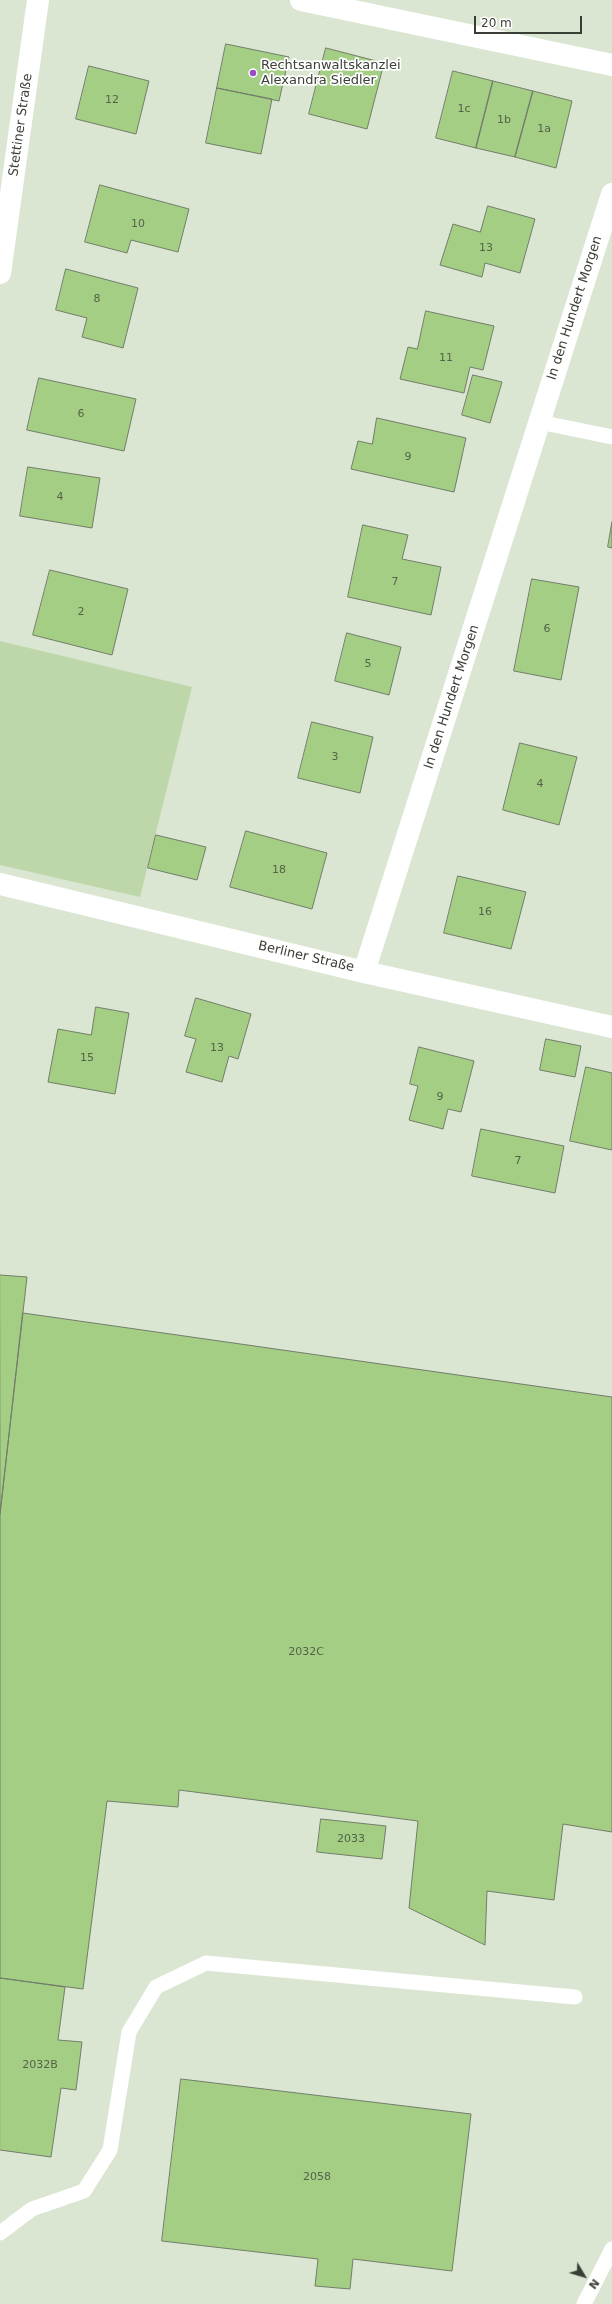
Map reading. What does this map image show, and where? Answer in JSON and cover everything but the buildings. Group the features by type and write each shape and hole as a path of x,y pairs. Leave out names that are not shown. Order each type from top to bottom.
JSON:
{"street":[{"name":"Stettiner Straße","path":"0,273 38,0"},
{"path":"301,0 612,65"},
{"name":"In den Hundert Morgen","path":"364,972 612,194"},
{"name":"Berliner Straße","path":"0,884 364,972 612,1026"}],"lane":[{"path":"539,422 612,437"},
{"path":"0,2233 32,2209 84,2192 110,2150 129,2032 156,1987 206,1963 575,1997"},
{"path":"584,2304 612,2249"}],"green space":[{"path":"0,641 192,687 140,897 0,865"}],"place":[{"name":"Rechtsanwaltskanzlei Alexandra Siedler","path":"253,73"}]}
